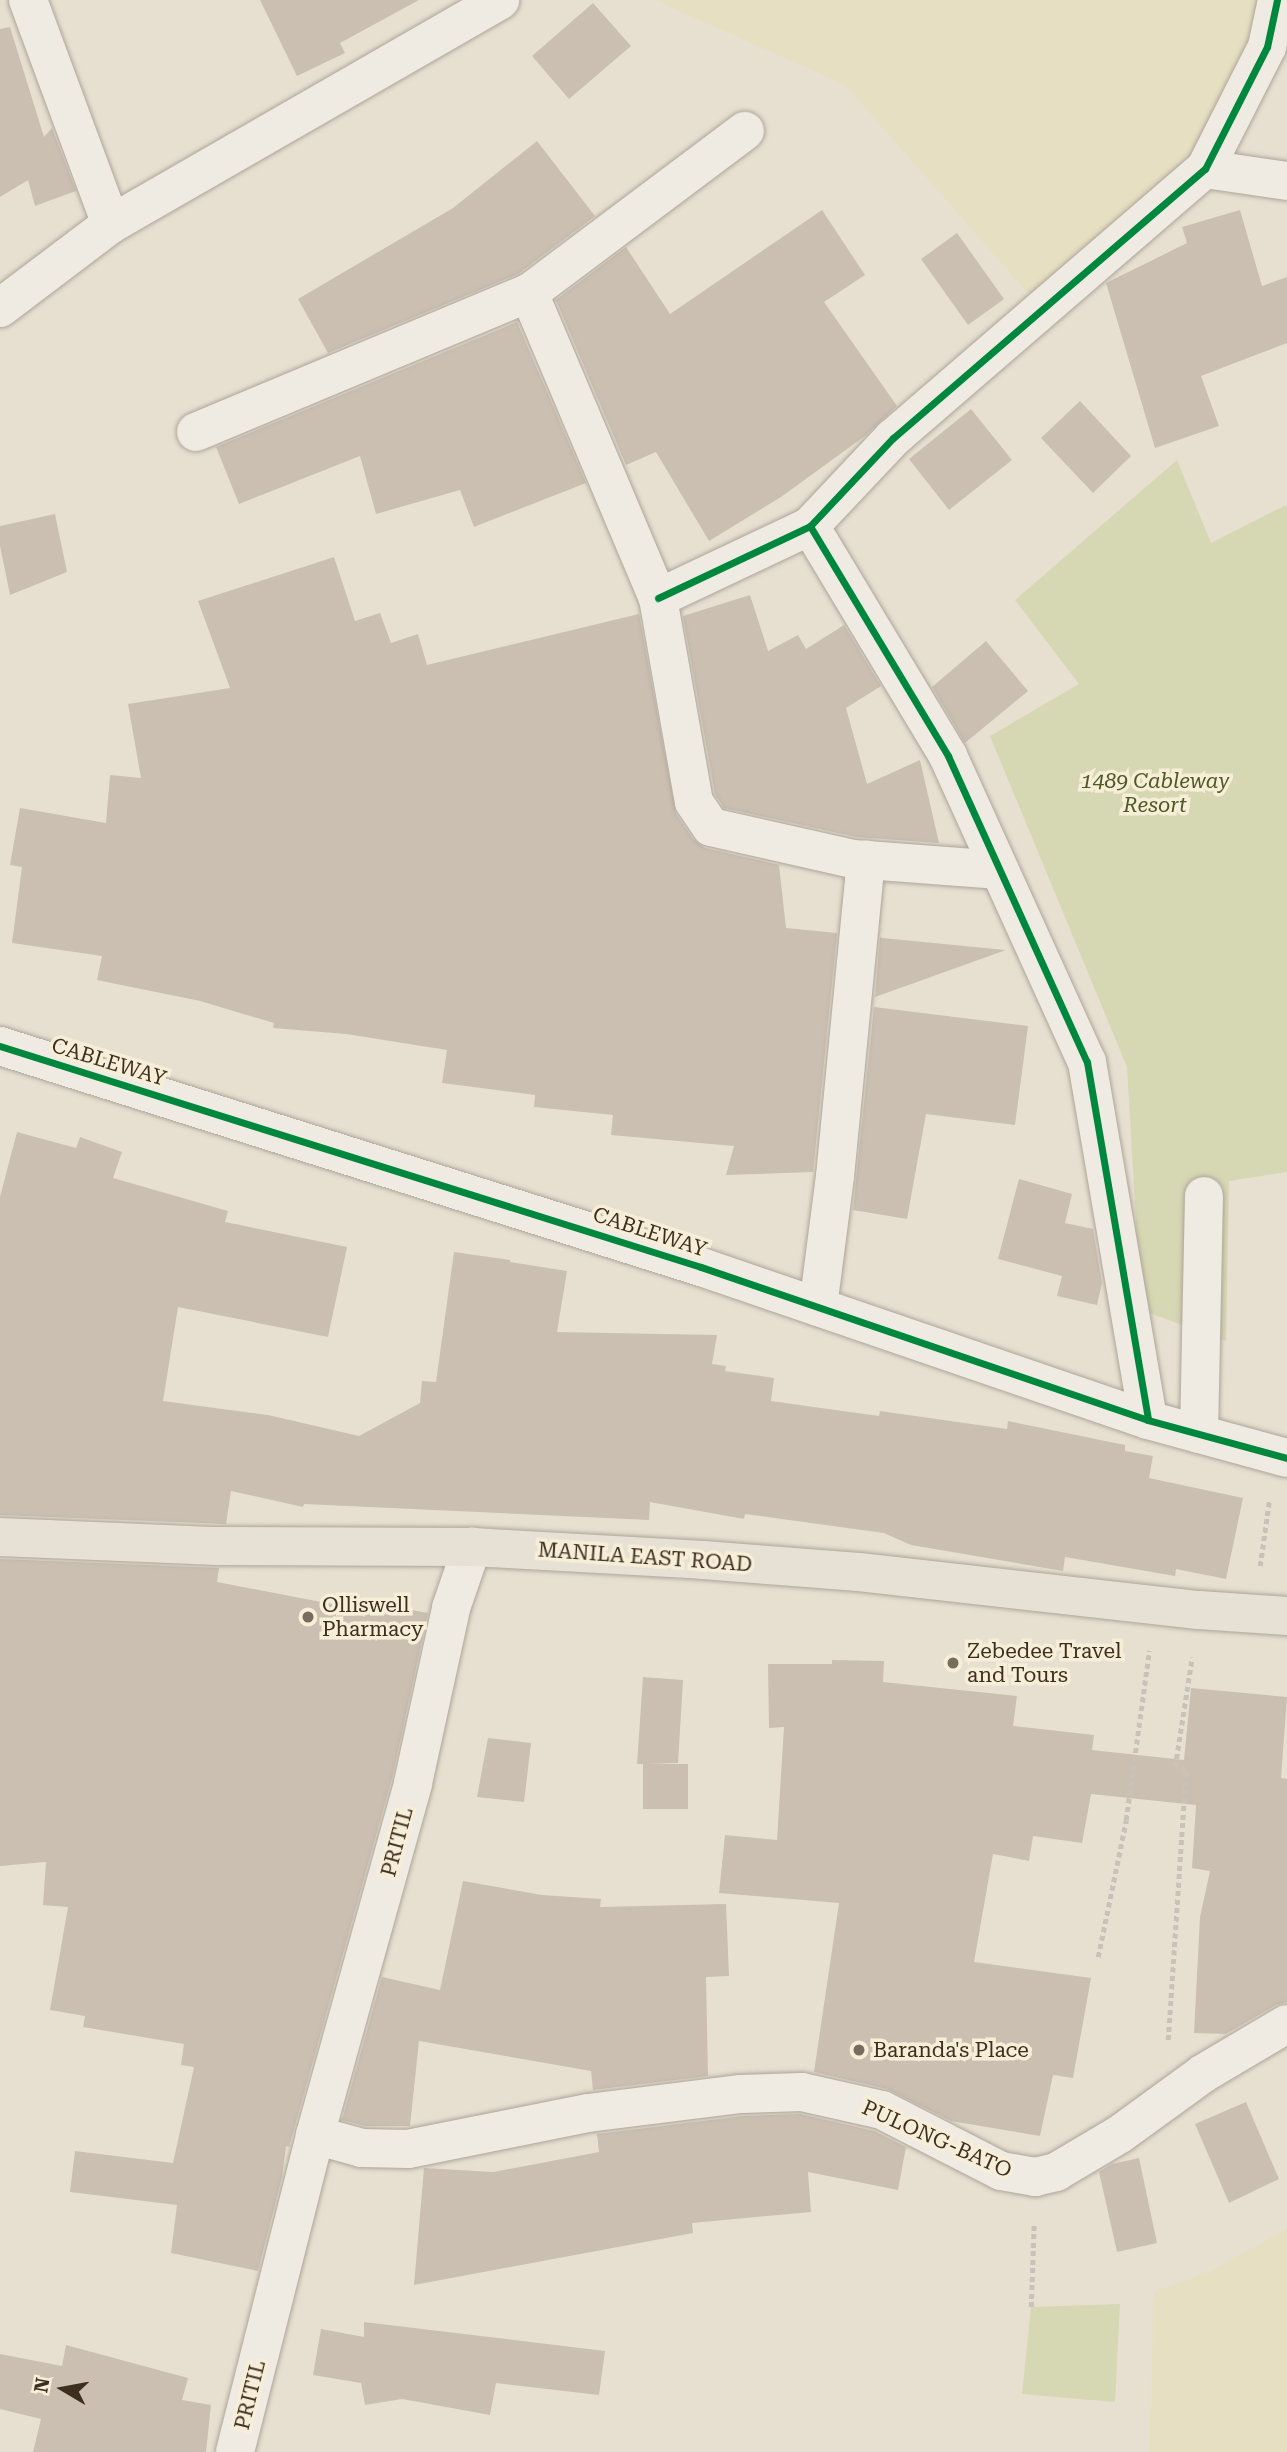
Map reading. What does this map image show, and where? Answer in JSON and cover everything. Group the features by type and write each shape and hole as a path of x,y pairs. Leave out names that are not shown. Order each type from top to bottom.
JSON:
{"main road":[{"name":"MANILA EAST ROAD","path":"0,1537 218,1546 472,1547 859,1572 1199,1610 1271,1614"}],"street":[{"path":"28,0 111,224"},
{"path":"0,308 111,224 500,0"},
{"path":"658,598 810,526 893,438 1205,169 1267,47 1277,0"},
{"path":"197,432 529,293 745,131"},
{"path":"1205,169 1287,181"},
{"path":"529,293 658,598 694,803 710,827 866,860 1000,870"},
{"path":"810,526 948,756 1087,1062 1149,1420"},
{"path":"818,1307 835,1176 866,860"},
{"name":"CABLEWAY","path":"0,1046 688,1262 1149,1420 1281,1456"},
{"path":"1199,1434 1204,1196"},
{"name":"PRITIL","path":"236,2452 314,2135 413,1783 451,1608 472,1547"},
{"name":"PULONG-BATO","path":"314,2135 362,2148 408,2149 588,2113 741,2094 802,2092 883,2110 1001,2171 1035,2177 1056,2172 1074,2162 1120,2134 1204,2073 1287,2024"}],"path":[{"path":"1271,1614 1281,1456"},
{"path":"1098,1957 1126,1820 1156,1605"},
{"path":"1166,2101 1186,1770 1175,1767 1199,1610"},
{"path":"1031,2307 1035,2177"}],"shaded area":[{"path":"654,0 1284,0 1184,182 1038,305 845,85"},
{"path":"1287,2229 1287,2452 1149,2452 1154,2292 1208,2272"}],"green space":[{"name":"1489 Cableway Resort","path":"1177,460 1211,543 1286,505 1287,508 1287,1172 1229,1181 1226,1341 1141,1310 1127,1067 990,736 1079,684 1015,600"},
{"path":"1120,2304 1115,2402 1022,2394 1031,2307"}],"building":[{"path":"260,0 419,0 340,43 345,53 297,76"},
{"path":"593,3 631,46 569,99 532,56"},
{"path":"10,27 44,137 52,128 76,191 35,206 28,180 0,197 0,29"},
{"path":"537,141 595,216 518,274 328,353 298,299 453,208"},
{"path":"822,210 865,275 824,302 897,406 865,436 781,497 709,541 656,452 626,465 556,300 626,247 670,314"},
{"path":"1240,210 1262,286 1287,277 1287,343 1201,376 1219,426 1155,448 1106,283 1187,243 1182,227"},
{"path":"957,233 1004,299 968,325 921,259"},
{"path":"517,322 586,483 474,527 460,490 376,514 360,456 239,504 216,447"},
{"path":"1080,401 1131,456 1093,493 1041,438"},
{"path":"971,409 1012,460 949,510 909,459"},
{"path":"55,514 67,572 10,595 0,546 0,526"},
{"path":"334,557 355,621 380,613 391,643 418,634 427,665 639,614 676,814 693,839 705,848 779,865 786,928 837,933 813,1172 726,1175 734,1146 611,1135 613,1115 534,1107 535,1095 442,1083 447,1050 346,1034 273,1028 274,1023 200,1001 97,980 102,956 12,943 22,867 10,865 20,808 106,823 110,775 141,778 128,704 230,688 198,601"},
{"path":"750,595 768,651 798,635 806,649 844,625 881,686 846,708 867,784 920,760 939,843 856,837 724,808 715,794 683,616"},
{"path":"986,641 1028,691 965,743 932,687"},
{"path":"880,937 882,938 1006,950 875,997"},
{"path":"874,1007 1028,1026 1015,1125 926,1114 907,1219 853,1210"},
{"path":"17,1132 76,1148 80,1137 122,1152 113,1178 228,1211 225,1222 347,1247 328,1337 178,1307 163,1401 268,1415 359,1436 420,1403 422,1381 436,1382 454,1252 510,1260 567,1271 557,1332 717,1335 712,1364 726,1366 725,1371 774,1378 771,1401 879,1416 880,1411 1007,1429 1008,1421 1125,1445 1125,1451 1153,1456 1149,1478 1243,1498 1226,1579 1176,1569 1175,1576 1065,1557 1063,1571 911,1545 884,1533 745,1514 744,1519 650,1502 649,1520 304,1504 303,1507 231,1491 226,1524 0,1515 0,1197"},
{"path":"1019,1179 1072,1194 1065,1223 1093,1229 1102,1283 1097,1305 1057,1296 1062,1276 998,1259"},
{"path":"0,1559 219,1568 217,1582 373,1612 374,1603 428,1613 392,1778 289,2147 286,2146 282,2177 258,2271 171,2253 177,2205 70,2192 75,2151 173,2163 194,2067 181,2065 184,2044 83,2027 85,2016 50,2010 68,1907 43,1905 46,1862 0,1866"},
{"path":"832,1660 884,1661 883,1682 1017,1696 1013,1726 1094,1735 1092,1750 1184,1760 1191,1688 1287,1697 1281,1778 1287,1779 1287,2002 1276,2005 1226,2034 1194,2033 1200,1917 1210,1871 1192,1868 1196,1805 1091,1794 1082,1843 1033,1836 1029,1861 993,1854 974,1962 1091,1978 1073,2078 1053,2075 1040,2136 951,2121 887,2089 814,2072 839,1903 719,1893 725,1835 777,1840 784,1727 769,1728 768,1664 832,1664"},
{"path":"643,1677 683,1680 678,1763 648,1764 688,1764 688,1809 643,1809 643,1764 637,1764"},
{"path":"488,1738 531,1743 524,1802 477,1797"},
{"path":"463,1881 542,1895 601,1899 600,1907 726,1904 729,1976 706,1977 708,2076 593,2090 591,2071 419,2041 410,2126 365,2126 342,2120 382,1977 440,1990"},
{"path":"1246,2102 1279,2179 1229,2203 1195,2124"},
{"path":"800,2114 874,2131 906,2147 898,2190 808,2172 811,2212 692,2223 693,2233 414,2285 424,2168 493,2172 599,2152 597,2134 743,2116"},
{"path":"1139,2158 1157,2243 1117,2252 1099,2172 1112,2164"},
{"path":"364,2322 605,2351 599,2395 496,2383 490,2415 402,2399 365,2405 361,2383 313,2375 321,2329 364,2337"},
{"path":"66,2345 188,2378 182,2400 211,2405 206,2452 33,2452 41,2419 0,2409 0,2354 62,2366"}],"cycle path":[{"path":"658,598 810,526 893,438 1205,169 1267,47 1277,0"},
{"path":"810,526 948,756 1087,1062 1148,1420"},
{"path":"0,1046 701,1267 1148,1420 1287,1458"}],"place":[{"name":"Olliswell Pharmacy","path":"308,1617"},
{"name":"Zebedee Travel and Tours","path":"953,1663"},
{"name":"Baranda's Place","path":"859,2050"}]}
